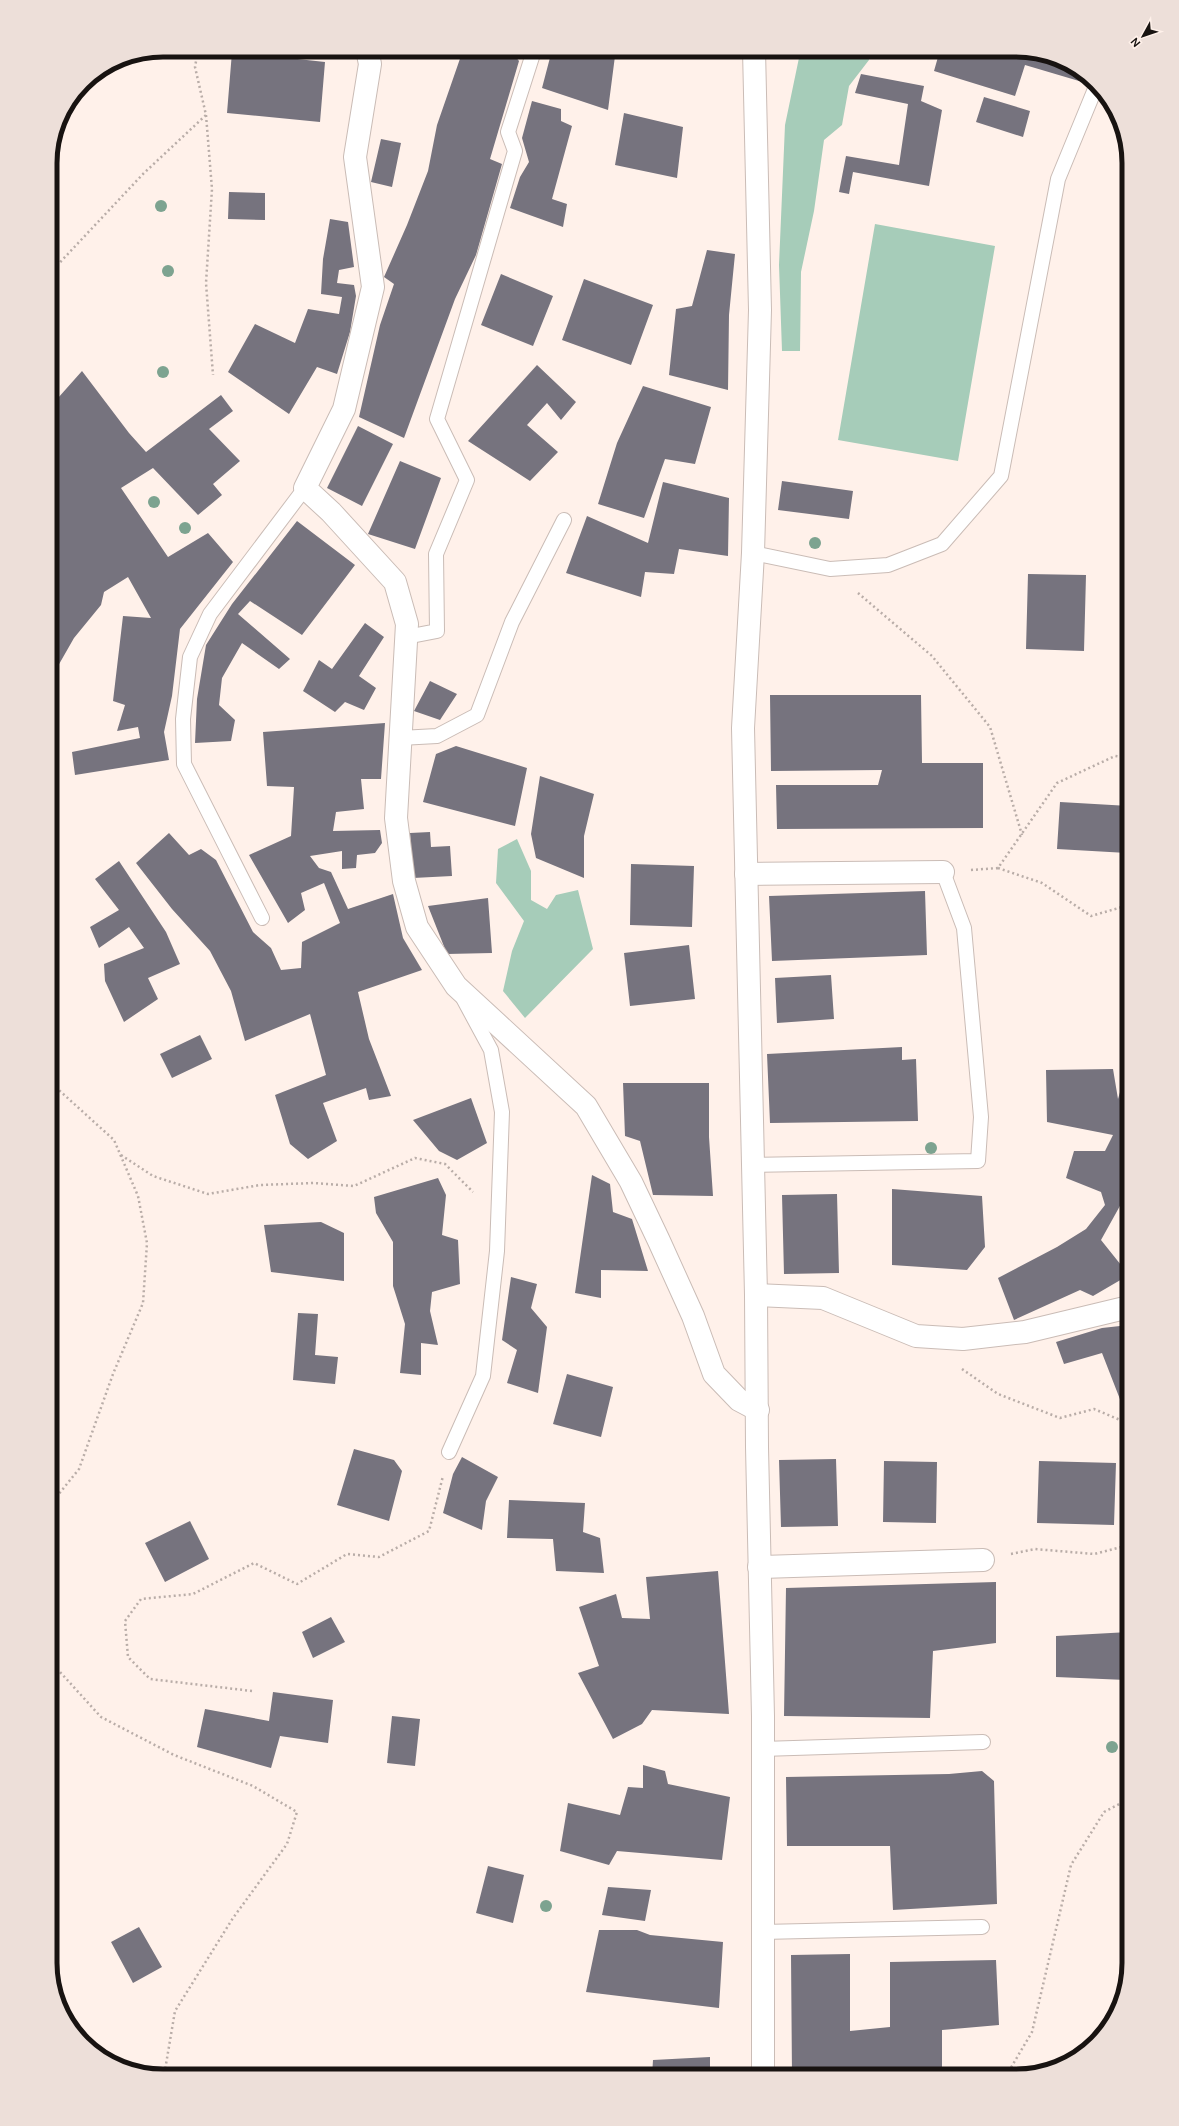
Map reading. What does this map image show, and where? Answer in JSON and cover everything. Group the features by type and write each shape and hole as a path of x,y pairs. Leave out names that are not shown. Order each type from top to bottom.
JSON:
{"street":[{"path":"368,57 370,64 355,157 373,287 344,409 305,488 331,512 395,582 407,624 396,818 404,881 417,927 456,986 586,1106 631,1182 693,1316 714,1374 739,1400 758,1410"},
{"path":"754,57 760,310 753,553 743,728 758,1410 762,1749 763,2069"},
{"path":"746,874 943,872"},
{"path":"756,1295 823,1298 916,1336 963,1339 1025,1332 1122,1309"},
{"path":"759,1567 983,1560"}],"lane":[{"path":"406,637 437,631 436,554 467,480 437,418 515,151 508,132 532,57"},
{"path":"753,553 830,569 888,565 942,544 1001,476 1058,179 1094,92"},
{"path":"262,918 184,764 183,719 190,657 210,614 305,488"},
{"path":"400,738 437,736 477,715 512,622 564,520"},
{"path":"753,1165 978,1161 981,1117 964,928 943,872"},
{"path":"449,1452 483,1376 498,1231 502,1112 491,1050 456,986"},
{"path":"762,1749 983,1742"},
{"path":"762,1932 982,1927"}],"path":[{"path":"197,57 195,67 206,115 212,189 206,283 213,375"},
{"path":"57,266 143,174 206,115"},
{"path":"830,569 932,656 990,727 1022,835"},
{"path":"998,868 1058,783 1115,756 1122,757"},
{"path":"943,872 998,868 1042,883 1091,916 1122,907"},
{"path":"57,1088 114,1140 138,1196 147,1243 143,1303 113,1374 79,1469 57,1496"},
{"path":"120,1155 153,1176 208,1194 260,1185 314,1183 354,1186 415,1158 445,1164 472,1190 498,1231"},
{"path":"960,1367 998,1394 1053,1416 1060,1418 1094,1409 1122,1421"},
{"path":"252,1691 150,1679 128,1657 125,1621 141,1600 193,1594 254,1563 297,1584 347,1554 379,1557 429,1531 449,1452"},
{"path":"983,1560 1035,1549 1094,1554 1122,1547"},
{"path":"57,1669 100,1717 174,1755 253,1786 297,1812 287,1844 233,1918 175,2011 165,2069"},
{"path":"1010,2069 1032,2032 1071,1865 1104,1812 1122,1803"}],"green space":[{"path":"799,57 868,57 869,60 849,86 842,125 824,140 814,211 801,272 800,351 782,351 779,265 785,125"},
{"path":"875,224 995,246 958,461 838,440"},
{"path":"517,839 531,871 531,900 547,909 556,895 578,890 593,949 525,1018 503,991 512,951 524,921 496,883 498,849"}],"building":[{"path":"232,57 278,57 325,62 320,122 227,113"},
{"path":"461,57 516,57 519,61 490,159 502,164 476,255 455,299 404,438 359,417 380,325 394,284 384,277 407,225 428,171 437,125"},
{"path":"550,57 615,57 608,110 542,88"},
{"path":"938,57 1022,57 1050,63 1063,68 1080,79 1079,81 1025,65 1015,96 934,71"},
{"path":"861,74 924,86 921,101 942,110 929,186 853,172 849,194 839,192 846,156 899,165 908,104 855,93"},
{"path":"984,97 1030,111 1023,137 976,122"},
{"path":"532,101 561,109 561,121 572,126 552,199 567,204 563,227 510,208 520,177 529,162 522,138"},
{"path":"624,113 683,127 677,178 615,165"},
{"path":"381,139 401,143 392,187 371,182"},
{"path":"229,192 265,193 265,220 228,219"},
{"path":"330,219 348,222 354,267 339,270 337,283 354,285 356,296 350,332 337,374 317,367 289,414 228,372 255,324 295,343 308,309 339,314 342,297 321,294 323,259"},
{"path":"707,250 735,254 729,315 728,390 669,375 676,309 692,306"},
{"path":"501,274 553,296 533,346 481,325"},
{"path":"584,279 653,305 631,365 562,340"},
{"path":"537,365 576,402 561,420 547,403 527,425 558,452 530,481 468,441"},
{"path":"82,371 129,433 146,452 221,395 233,411 209,429 240,461 213,484 222,495 198,515 153,468 121,488 168,557 208,533 233,562 180,629 172,696 164,732 169,760 75,775 72,752 140,738 138,727 117,731 125,705 113,701 123,616 151,618 128,577 104,592 101,605 74,638 57,668 57,399"},
{"path":"643,386 711,407 695,464 665,459 644,518 598,504 617,443"},
{"path":"358,426 393,444 362,506 327,488"},
{"path":"400,461 441,478 415,549 368,534"},
{"path":"782,481 853,491 849,519 778,510"},
{"path":"663,482 729,498 728,556 679,549 674,574 645,572 641,597 566,573 587,516 648,543"},
{"path":"297,521 355,565 302,635 250,601 238,614 290,659 279,669 242,643 222,678 219,705 235,720 231,741 195,743 197,699 206,645 232,604"},
{"path":"1028,574 1086,575 1084,651 1026,649"},
{"path":"365,623 384,637 359,676 376,688 364,710 345,702 335,712 303,691 319,660 332,669"},
{"path":"430,681 457,694 440,720 414,711"},
{"path":"770,695 921,695 922,763 983,763 983,828 777,829 776,785 878,785 882,770 771,771"},
{"path":"385,723 381,779 361,779 364,809 336,812 333,831 380,830 382,843 375,853 357,855 356,868 342,869 342,851 310,856 319,868 331,872 348,909 393,894 403,938 422,970 358,992 369,1039 391,1096 369,1100 366,1088 323,1103 337,1141 308,1159 290,1144 275,1095 326,1075 310,1014 245,1041 231,991 210,951 172,909 136,863 169,833 189,855 201,849 216,860 253,932 271,948 281,970 301,968 302,942 340,923 324,883 301,893 305,910 288,923 249,855 291,836 294,787 267,786 263,732"},
{"path":"456,746 527,768 515,826 423,802 436,754"},
{"path":"540,776 594,794 584,836 584,878 536,858 531,834"},
{"path":"1060,802 1122,806 1122,853 1057,849"},
{"path":"430,832 431,847 450,846 452,876 413,878 410,833"},
{"path":"119,861 166,932 180,964 148,978 158,999 124,1022 105,981 104,964 144,948 129,927 99,948 90,927 119,910 95,879"},
{"path":"631,864 694,866 692,927 630,925"},
{"path":"925,891 927,955 772,961 769,896"},
{"path":"488,898 492,953 447,954 428,906"},
{"path":"689,945 695,999 630,1006 624,953"},
{"path":"831,975 834,1019 777,1023 775,978"},
{"path":"200,1035 212,1059 172,1078 160,1054"},
{"path":"902,1047 902,1060 916,1059 918,1121 770,1123 767,1054"},
{"path":"1113,1069 1118,1099 1122,1085 1122,1202 1101,1240 1122,1266 1122,1279 1093,1296 1080,1290 1014,1320 998,1278 1057,1247 1086,1229 1105,1205 1101,1192 1066,1178 1074,1151 1105,1151 1113,1135 1047,1122 1046,1070"},
{"path":"623,1083 709,1083 709,1137 713,1196 653,1195 640,1141 625,1136"},
{"path":"471,1098 487,1143 457,1160 439,1151 413,1120"},
{"path":"592,1175 610,1184 613,1212 632,1219 648,1271 601,1270 601,1298 575,1293"},
{"path":"438,1178 446,1195 442,1235 458,1240 460,1284 432,1292 430,1311 438,1345 421,1343 421,1375 400,1373 405,1324 393,1286 393,1242 376,1213 374,1197"},
{"path":"892,1189 982,1196 985,1247 967,1270 892,1265"},
{"path":"837,1194 839,1273 784,1274 782,1195"},
{"path":"321,1222 344,1233 344,1281 271,1272 264,1225"},
{"path":"511,1277 537,1284 531,1308 547,1327 538,1393 507,1383 517,1350 502,1340"},
{"path":"298,1313 318,1314 315,1355 338,1357 335,1384 293,1380"},
{"path":"1122,1326 1122,1404 1102,1353 1064,1364 1056,1342 1102,1328"},
{"path":"567,1374 613,1387 601,1437 553,1424"},
{"path":"354,1449 394,1460 402,1471 389,1521 337,1505"},
{"path":"462,1457 498,1477 486,1501 482,1530 443,1513 453,1474"},
{"path":"836,1459 838,1526 781,1527 779,1460"},
{"path":"884,1461 937,1462 936,1523 883,1522"},
{"path":"1039,1461 1116,1463 1114,1525 1037,1523"},
{"path":"509,1500 585,1503 583,1532 600,1538 604,1573 556,1571 553,1539 507,1538"},
{"path":"190,1521 209,1559 165,1582 145,1543"},
{"path":"718,1571 729,1714 652,1710 642,1724 613,1739 578,1673 599,1666 579,1607 616,1594 622,1618 650,1619 646,1577"},
{"path":"996,1582 996,1643 933,1651 930,1718 784,1716 786,1588"},
{"path":"331,1617 345,1642 313,1658 302,1632"},
{"path":"1122,1632 1122,1680 1056,1677 1056,1636"},
{"path":"273,1692 333,1700 328,1743 280,1736 271,1768 197,1747 205,1709 269,1721"},
{"path":"392,1716 420,1719 415,1766 387,1763"},
{"path":"643,1765 665,1771 668,1784 730,1797 722,1860 617,1851 609,1865 560,1851 568,1803 620,1815 628,1787 643,1788"},
{"path":"982,1771 994,1781 997,1904 893,1910 890,1846 787,1846 786,1777 949,1774"},
{"path":"488,1866 524,1875 513,1923 476,1913"},
{"path":"608,1887 651,1890 645,1921 602,1915"},
{"path":"139,1927 162,1967 133,1983 111,1942"},
{"path":"599,1930 637,1930 650,1935 723,1942 719,2008 586,1992"},
{"path":"850,1954 850,2031 890,2027 890,1962 996,1960 999,2025 942,2030 942,2069 792,2069 791,1955"},
{"path":"710,2057 710,2069 652,2069 653,2060"}]}
